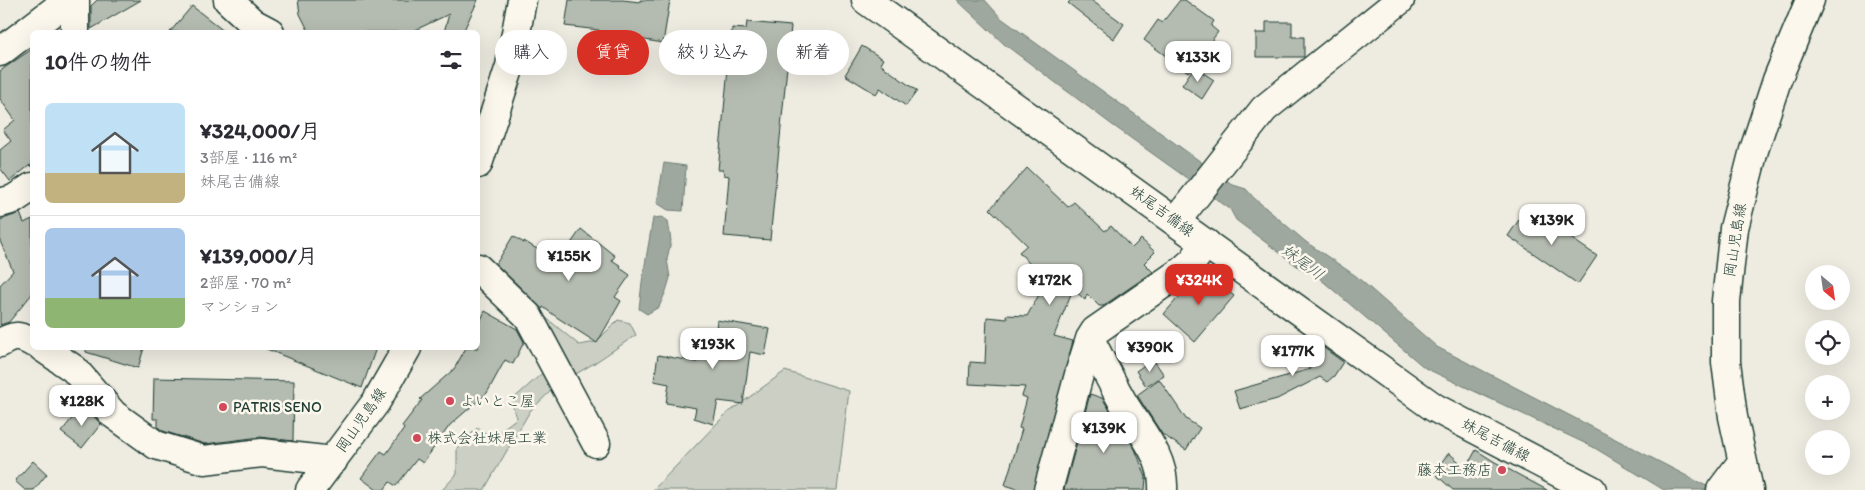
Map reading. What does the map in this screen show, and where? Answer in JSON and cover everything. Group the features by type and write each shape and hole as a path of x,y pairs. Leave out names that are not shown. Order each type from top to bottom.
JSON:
{"main road":[{"path":"0,52 68,0"},
{"path":"75,0 75,30"},
{"path":"228,0 253,22 267,30"},
{"path":"480,150 483,129 510,66 522,0"},
{"name":"妹尾吉備線","path":"866,0 1183,212 1206,242 1435,408 1592,490"},
{"path":"1183,212 1264,109 1400,0"},
{"name":"岡山児島線","path":"1749,490 1742,462 1726,362 1726,301 1734,228 1754,150 1774,89 1810,0"},
{"path":"0,203 14,199 30,187"},
{"path":"1048,490 1090,338 1094,331 1183,270 1193,261 1206,242"},
{"path":"480,270 528,316 596,443"},
{"path":"0,343 11,336 23,337 30,341"},
{"path":"1090,338 1120,399 1152,448 1164,476 1163,490"},
{"path":"46,350 74,369 113,414 156,445 204,460 262,453 332,461"},
{"name":"岡山児島線","path":"310,490 376,402 406,350"},
{"path":"1721,490 1742,462"}],"shaded area":[{"path":"544,316 579,345 596,342 618,320 630,323 636,335 556,386 530,411 484,490 442,490 457,474 457,448 478,427 491,438 517,418 511,401 558,359 537,317"},
{"path":"785,371 849,391 837,490 653,490 725,415"}],"water":[{"name":"妹尾川","path":"957,0 985,0 1001,18 1233,185 1246,189 1306,242 1356,276 1437,347 1714,490 1664,490 1593,447 1425,368 1312,272 1305,272 1236,220 1230,209 1111,124 1004,44"},
{"path":"664,163 686,166 683,211 668,210 657,203"},
{"path":"662,217 668,221 671,241 667,259 670,278 659,307 647,314 639,309 642,282 653,218"}],"building":[{"path":"97,0 141,0 91,29 91,6"},
{"path":"298,0 478,0 464,30 445,30 449,14 415,30 308,30 300,14"},
{"path":"569,0 623,0 640,2 640,0 670,0 665,30 659,30 659,42 649,41 649,30 599,30 565,26"},
{"path":"1071,0 1091,0 1124,24 1114,39 1068,3"},
{"path":"1180,0 1185,0 1214,21 1211,26 1218,32 1188,72 1144,40 1158,20 1162,23"},
{"path":"192,6 222,30 172,30"},
{"path":"747,22 791,26 791,30 777,30 777,75 786,75 770,240 724,236 729,176 724,175 723,170 718,170 727,75 767,75 767,30 732,30 732,28 746,29"},
{"path":"1266,22 1292,22 1292,37 1304,37 1304,57 1256,57 1256,33 1266,33"},
{"path":"862,46 883,59 880,64 917,91 906,106 880,88 876,94 845,75 849,75 849,68"},
{"path":"30,50 30,165 10,181 0,168 0,150 11,141 3,130 15,120 0,99 0,71"},
{"path":"1194,67 1214,80 1202,99 1182,85"},
{"path":"1027,168 1068,207 1074,202 1105,231 1111,226 1132,248 1141,239 1155,252 1144,263 1153,272 1103,306 1099,306 1087,294 1085,300 1073,289 1054,336 1073,341 1033,490 1021,490 1005,485 1022,429 1019,428 1027,398 1022,396 1025,387 969,384 970,362 985,363 987,317 1007,319 1006,315 1027,316 1046,282 1019,252 1027,245 990,209"},
{"path":"1527,208 1597,256 1578,284 1508,236"},
{"path":"20,213 24,223 30,220 30,296 9,322 0,325 0,285 13,271 0,241 0,220"},
{"path":"581,229 615,256 612,260 630,275 615,297 621,301 597,343 543,307 542,309 496,264 513,236 558,262"},
{"path":"1205,271 1234,296 1195,342 1164,314 1189,285"},
{"path":"485,311 517,329 524,342 513,364 505,360 487,393 450,425 423,463 417,459 396,486 390,482 384,490 377,490 361,478 381,451 386,454 404,429 402,426 422,400 420,399 454,369 465,350 480,350 480,322"},
{"path":"717,320 770,329 765,355 750,352 743,404 718,401 713,424 694,418 696,408 666,403 669,384 654,381 658,355 697,362 699,346 714,348"},
{"path":"1309,337 1343,362 1334,376 1327,382 1320,377 1277,399 1240,409 1234,391 1310,369 1296,359"},
{"path":"86,350 143,350 138,368 86,352"},
{"path":"269,350 375,350 362,388"},
{"path":"1153,359 1164,375 1146,386 1136,371"},
{"name":"PATRIS SENO","path":"154,378 294,381 293,441 260,437 205,444 163,431 158,427 158,419 153,419"},
{"path":"1159,379 1186,419 1200,428 1186,450 1162,434 1137,395"},
{"path":"1090,394 1102,398 1135,449 1146,477 1145,490 1064,490"},
{"path":"83,405 101,424 82,448 61,432"},
{"path":"1476,450 1547,490 1453,490 1433,472 1449,453 1466,468"},
{"path":"33,461 47,474 34,490 25,490 15,481"}],"place":[{"name":"よいとこ屋","path":"450,401"},
{"name":"PATRIS SENO","path":"223,407"},
{"name":"株式会社妹尾工業","path":"417,438"},
{"name":"藤本工務店","path":"1502,470"}]}
